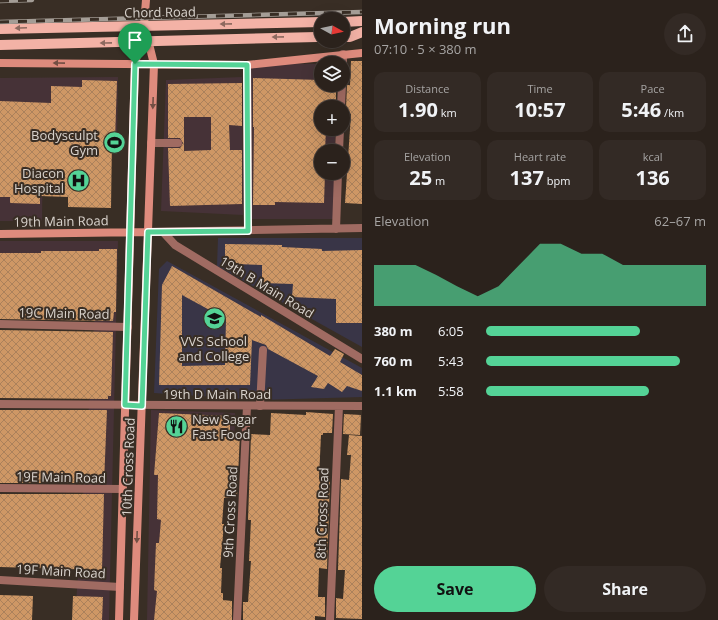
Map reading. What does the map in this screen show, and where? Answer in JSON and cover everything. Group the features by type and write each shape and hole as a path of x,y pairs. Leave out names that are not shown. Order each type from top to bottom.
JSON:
{"main road":[{"path":"144,25 146,0"},
{"name":"Chord Road","path":"0,29 314,22"},
{"path":"350,22 362,22"},
{"name":"10th Cross Road","path":"119,620 135,64 144,25"},
{"name":"10th Cross Road","path":"134,620 154,64 144,25"},
{"path":"350,35 362,32"},
{"path":"0,45 314,37"},
{"path":"0,63 247,65 362,53"},
{"name":"19th Main Road","path":"0,234 148,232"}],"street":[{"path":"247,65 248,231"},
{"path":"151,143 178,143"},
{"path":"336,229 338,180"},
{"name":"19th Main Road","path":"148,232 362,228"},
{"name":"19th B Main Road","path":"163,232 175,245 362,359"},
{"name":"19C Main Road","path":"0,324 128,326"},
{"path":"260,406 263,350"},
{"name":"19th D Main Road","path":"0,404 142,406 362,406"},
{"name":"9th Cross Road","path":"237,620 247,406"},
{"name":"8th Cross Road","path":"330,620 339,406"},
{"name":"19E Main Road","path":"0,488 123,489"},
{"name":"19F Main Road","path":"0,580 120,586"}],"shaded area":[{"path":"250,63 314,64 314,92 321,92 321,100 314,100 314,136 335,136 335,144 314,144 314,180 334,180 334,219 249,219"},
{"path":"118,77 117,143 43,143 42,221 0,221 0,78"},
{"path":"242,77 243,215 161,211 166,80"},
{"path":"218,238 362,238 362,347 217,266"},
{"path":"0,241 118,241 109,620 75,620 97,281 0,282"},
{"name":"VVS School and College","path":"167,261 362,368 362,397 260,400 154,393 159,269"},
{"path":"151,410 235,413 234,456 193,620 147,620"}],"building":[{"path":"351,61 362,61 362,204 345,203 347,180 350,180 349,144 351,114 350,100 346,100 347,92 350,92"},
{"path":"253,78 314,80 314,92 336,92 336,100 314,100 314,136 326,136 325,144 314,144 314,180 325,180 324,203 275,202 275,205 253,205"},
{"path":"82,80 117,81 115,140 112,140 111,208 68,207 68,197 40,196 40,204 10,203 10,197 0,197 0,101 51,103 51,86 82,87"},
{"path":"242,83 242,126 229,125 230,150 242,150 242,204 170,206 168,148 180,148 183,143 180,138 168,138 168,84","holes":["184,117 211,117 211,150 184,151"]},
{"path":"225,244 282,245 282,247 322,249 322,251 362,250 362,323 336,323 336,299 292,297 293,284 262,283 262,265 235,264 225,259"},
{"path":"99,249 117,249 116,312 114,312 113,321 0,319 0,253 99,251"},
{"path":"172,266 261,317 261,315 330,356 335,349 344,354 340,362 362,375 362,391 347,386 342,392 328,383 324,389 311,387 318,376 268,349 266,345 252,340 250,385 159,385 162,285","holes":["182,295 226,319 225,365 182,366"]},
{"path":"0,330 113,332 111,396 108,396 108,399 0,398"},
{"path":"0,410 107,410 104,483 0,483"},
{"path":"306,412 333,414 332,433 323,433 323,435 321,435 319,478 330,479 327,569 319,568 318,597 325,597 325,617 315,616 315,620 243,620 243,602 248,602 251,561 249,561 251,520 248,520 251,434 270,435 271,413 306,415"},
{"path":"159,413 230,416 230,432 240,433 237,498 224,498 222,524 224,524 220,568 222,568 221,593 223,593 223,600 232,601 232,620 154,620 157,591 154,590 156,543 159,543 161,520 157,519 158,475 154,475"},
{"path":"344,414 361,415 360,435 343,434"},
{"path":"349,435 362,436 362,619 336,618 336,598 343,599 345,570 338,570 341,479 349,480 351,455 347,455"},
{"path":"0,494 104,494 102,570 0,567"},
{"path":"0,595 33,596 32,620 0,620"},
{"path":"73,596 103,597 102,620 72,620"}],"railway":[{"path":"0,1 32,0"},
{"path":"0,22 362,12"}],"place":[{"name":"Bodysculpt Gym","path":"114,142"},
{"name":"Diacon Hospital","path":"79,180"},
{"name":"VVS School and College","path":"214,319"},
{"name":"New Sagar Fast Food","path":"177,426"}],"route":[{"path":"135,64 247,65 248,231 148,232 142,406 125,405 135,64"}]}
